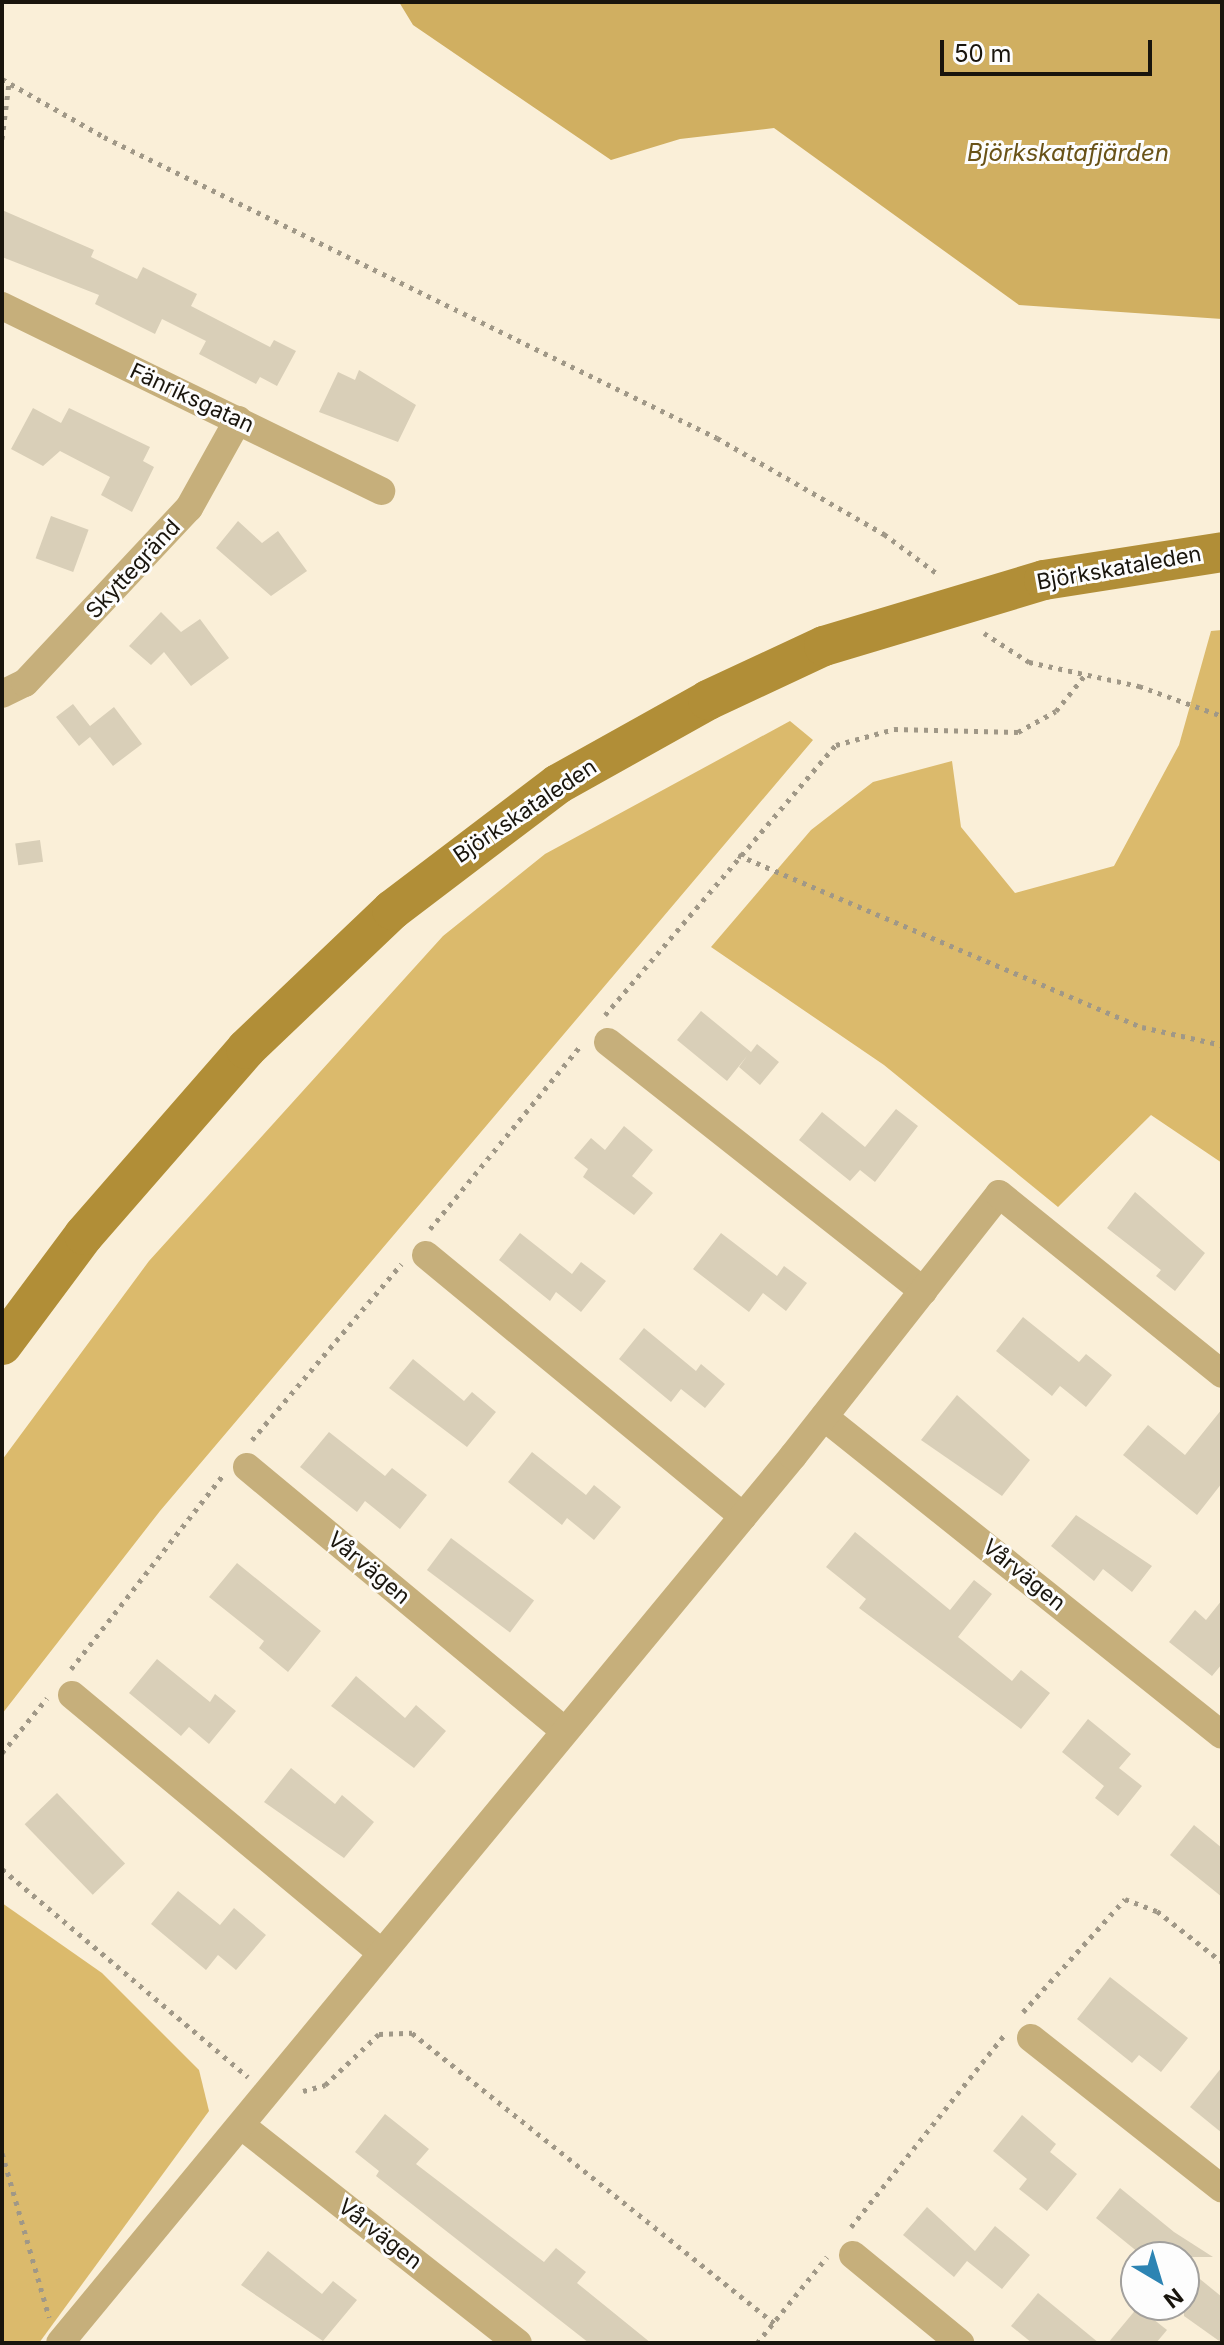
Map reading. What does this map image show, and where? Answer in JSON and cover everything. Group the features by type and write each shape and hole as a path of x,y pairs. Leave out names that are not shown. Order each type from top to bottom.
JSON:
{"main road":[{"name":"Björkskataleden","path":"2,1345 84,1235 246,1049 392,910 558,784 708,700 824,646 1044,580 1222,552"}],"street":[{"name":"Fänriksgatan","path":"2,306 381,491"},
{"name":"Skyttegränd","path":"2,694 25,683 189,508 238,420"},
{"path":"595,1038 923,1291"},
{"path":"56,2336 242,2126 824,1417 999,1194 1222,1374"},
{"path":"419,1249 743,1516"},
{"name":"Vårvägen","path":"824,1417 1222,1735"},
{"name":"Vårvägen","path":"240,1461 564,1730"},
{"path":"66,1684 382,1953"},
{"path":"1031,2038 1222,2189"},
{"name":"Vårvägen","path":"242,2126 518,2343"},
{"path":"846,2243 960,2343"}],"path":[{"path":"2,79 717,438 884,534 939,575"},
{"path":"2,139 9,83"},
{"path":"977,624 1007,654 1222,716"},
{"path":"2,1753 66,1684 240,1461 595,1038 738,855 836,745 894,729 1018,732 1056,711 1085,675"},
{"path":"738,855 1142,1027 1222,1045"},
{"path":"2,1869 253,2081 274,2087 317,2089 379,2034 412,2033 774,2323"},
{"path":"757,2343 846,2243 1114,1906 1133,1897 1222,1962"},
{"path":"2,2153 56,2336"}],"shaded area":[{"path":"1222,630 1222,1163 1151,1115 1058,1207 884,1065 711,947 811,830 873,782 952,761 961,827 1015,893 1114,866 1179,745 1211,631"},
{"path":"790,721 813,740 160,1511 2,1714 2,1460 149,1261 443,936 545,854"},
{"path":"2,1903 102,1973 199,2070 209,2111 39,2343 2,2343"}],"water":[{"name":"Björkskatafjärden","path":"399,2 1222,2 1222,319 1019,305 774,128 680,139 611,160 413,25"}],"building":[{"path":"2,210 94,250 91,257 137,279 143,267 197,294 191,306 270,347 274,340 296,351 277,386 260,377 256,384 199,354 206,341 162,319 155,334 95,304 99,295 2,257"},
{"path":"359,370 416,405 398,442 319,412 338,372 355,380"},
{"path":"33,408 61,423 69,408 150,447 143,461 154,467 132,512 101,495 110,477 60,451 43,466 11,449"},
{"path":"51,516 89,530 73,572 36,558"},
{"path":"238,521 262,543 278,531 307,571 271,596 216,548"},
{"path":"161,612 181,632 200,619 229,658 191,686 164,652 151,665 129,646"},
{"path":"73,704 90,726 114,707 142,744 113,766 90,737 79,746 56,717"},
{"path":"40,840 43,862 18,865 15,843"},
{"path":"701,1011 751,1052 757,1044 779,1062 760,1085 739,1067 747,1056 727,1081 677,1040"},
{"path":"896,1109 918,1126 875,1182 860,1170 850,1181 799,1140 822,1112 865,1147"},
{"path":"624,1126 653,1150 632,1176 653,1193 634,1215 583,1177 588,1169 574,1158 591,1138 605,1150"},
{"path":"1135,1192 1205,1253 1175,1291 1156,1276 1161,1270 1107,1228"},
{"path":"520,1233 572,1274 581,1262 606,1281 581,1312 556,1292 550,1301 499,1260"},
{"path":"721,1233 777,1276 784,1266 807,1283 786,1311 763,1293 749,1312 693,1269"},
{"path":"1023,1317 1079,1362 1086,1354 1112,1375 1086,1407 1060,1386 1052,1396 996,1351"},
{"path":"644,1328 696,1371 701,1364 725,1384 705,1408 681,1389 671,1402 619,1359"},
{"path":"413,1359 464,1401 472,1392 496,1412 467,1447 389,1388"},
{"path":"957,1395 1030,1460 1002,1496 921,1440"},
{"path":"1222,1409 1222,1483 1197,1515 1123,1455 1148,1425 1185,1455"},
{"path":"329,1432 385,1476 392,1468 427,1495 400,1529 365,1501 357,1512 300,1467"},
{"path":"532,1452 586,1495 594,1485 621,1507 594,1540 567,1518 562,1525 508,1482"},
{"path":"1076,1515 1152,1566 1132,1592 1103,1569 1094,1581 1051,1546"},
{"path":"855,1532 950,1610 974,1580 992,1594 958,1637 1012,1681 1021,1670 1050,1693 1021,1729 859,1608 866,1599 826,1567"},
{"path":"451,1538 534,1601 510,1633 427,1570"},
{"path":"237,1563 321,1631 288,1672 259,1648 264,1641 209,1597"},
{"path":"1222,1600 1222,1664 1212,1676 1169,1642 1195,1610 1206,1620"},
{"path":"157,1659 210,1702 215,1694 236,1711 209,1744 189,1727 181,1736 129,1693"},
{"path":"356,1676 405,1718 416,1705 446,1731 414,1768 331,1706"},
{"path":"1088,1719 1131,1754 1119,1768 1142,1786 1118,1816 1095,1798 1104,1786 1062,1752"},
{"path":"291,1768 335,1804 342,1795 374,1822 344,1858 264,1802"},
{"path":"57,1793 125,1863 93,1895 25,1824"},
{"path":"1194,1825 1222,1848 1222,1897 1170,1855"},
{"path":"178,1891 220,1925 234,1908 266,1935 236,1970 218,1955 206,1970 151,1924"},
{"path":"1110,1977 1188,2038 1161,2072 1139,2055 1132,2063 1077,2019"},
{"path":"1222,2067 1222,2133 1190,2107"},
{"path":"385,2114 429,2149 416,2164 544,2262 556,2248 586,2272 577,2283 651,2343 589,2343 376,2176 379,2171 355,2152"},
{"path":"1022,2115 1056,2144 1050,2152 1077,2174 1047,2211 1019,2189 1027,2179 993,2151"},
{"path":"1120,2188 1188,2241 1124,2241 1096,2218"},
{"path":"927,2207 975,2251 995,2226 1030,2255 1002,2289 967,2261 954,2277 903,2235"},
{"path":"1200,2249 1213,2257 1200,2257"},
{"path":"268,2251 322,2294 333,2281 357,2300 323,2341 241,2285"},
{"path":"1200,2279 1222,2297 1222,2343 1191,2321 1200,2321"},
{"path":"1038,2293 1099,2343 1032,2343 1011,2326"},
{"path":"1126,2321 1156,2321 1167,2330 1156,2343 1108,2343"}]}
